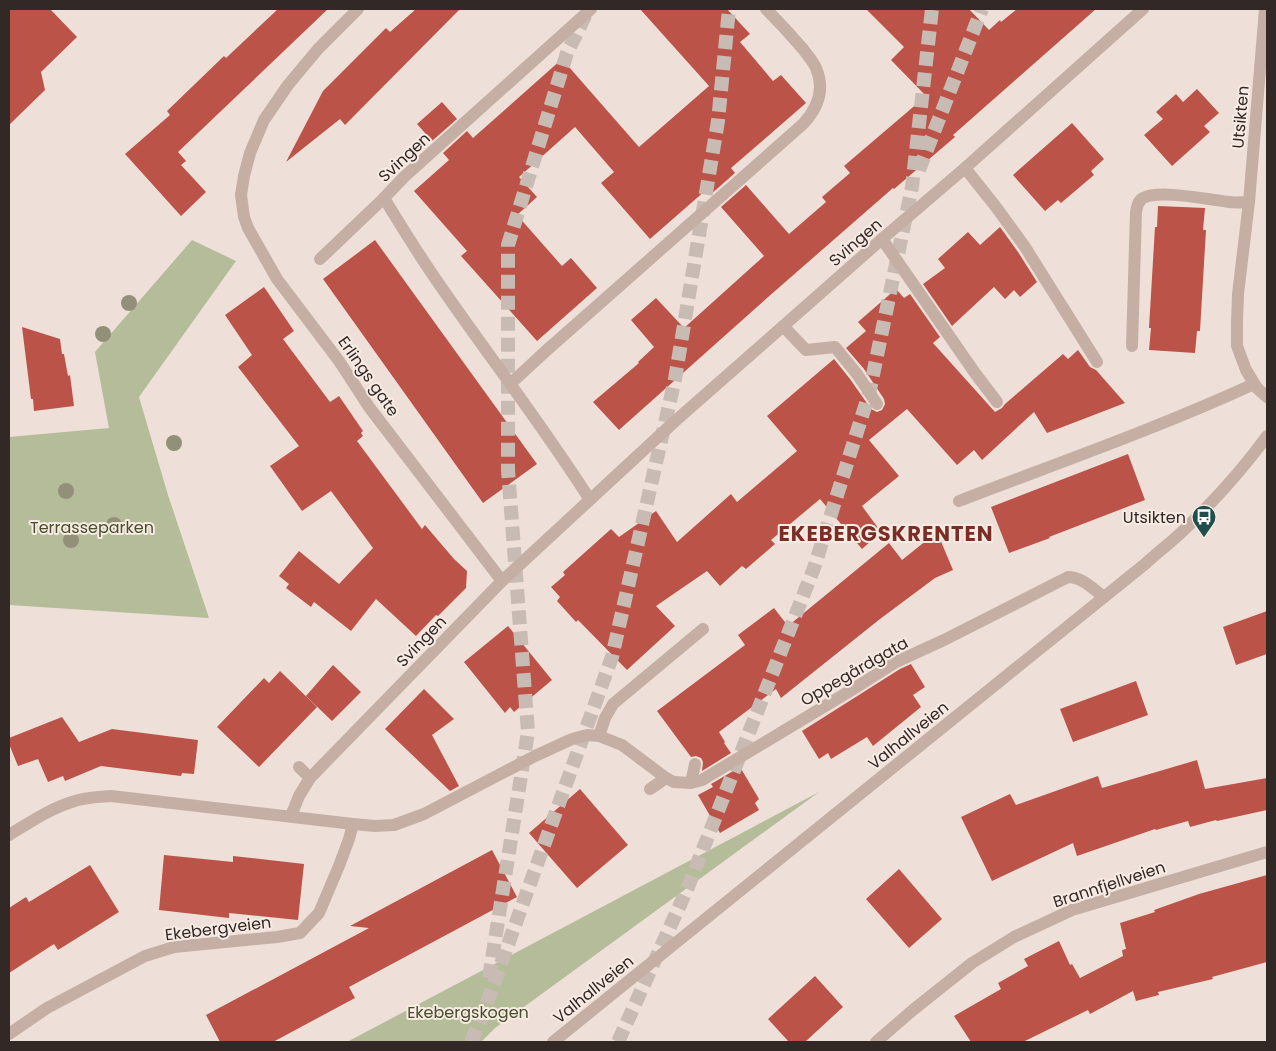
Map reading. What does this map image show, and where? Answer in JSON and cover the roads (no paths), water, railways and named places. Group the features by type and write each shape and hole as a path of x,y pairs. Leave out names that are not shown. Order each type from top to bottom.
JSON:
{"street":[{"name":"Erlings gate","path":"358,9 318,49 288,85 264,120 250,152 244,176 242,195 246,222 277,279 339,361 369,407 502,581"},
{"name":"Svingen","path":"590,500 445,293 384,198 404,177 591,9"},
{"path":"510,384 811,116 816,108 820,89 816,68 810,58 766,9"},
{"name":"Svingen","path":"291,816 299,796 310,778 502,581 673,423 965,168 1143,9"},
{"name":"Utsikten","path":"1265,9 1249,202 1238,294 1237,346 1246,370 1254,384 1267,397"},
{"path":"965,168 996,207 1024,247 1097,362"},
{"path":"1132,346 1136,212 1141,199 1152,195 1170,195 1232,202 1249,202"},
{"path":"320,259 384,198"},
{"path":"882,239 997,402"},
{"path":"784,326 806,350 835,347 858,374 877,404"},
{"path":"959,501 1211,404 1254,384"},
{"name":"Valhallveien","path":"553,1042 1145,564 1214,500 1267,436"},
{"name":"Oppegårdgata","path":"670,780 691,783 702,780 896,662 944,640 1068,577 1087,583 1104,597"},
{"path":"599,736 612,704 703,629"},
{"path":"9,835 73,801 91,797 111,796 352,824 394,825 424,814 572,739 587,735 599,736 622,745 670,780 650,789"},
{"path":"691,783 695,764"},
{"path":"299,766 310,778"},
{"name":"Ekebergveien","path":"9,1034 48,1008 145,956 174,946 277,938 300,933 319,912 349,839 352,824"},
{"name":"Brannfjellveien","path":"876,1042 972,963 1014,937 1072,910 1267,852"}],"tunnel":[{"path":"471,1042 484,1011 612,657 675,379 718,121 729,9"},
{"path":"618,1042 688,887 814,568 869,394 912,187 932,9"},
{"path":"919,170 982,9"},
{"path":"489,978 528,732 508,470 508,245 567,53 587,12"}],"place":[{"name":"Utsikten","path":"1204,538"}],"district":[{"name":"EKEBERGSKRENTEN","path":"886,534"}],"park label":[{"name":"Terrasseparken","path":"92,527"},
{"name":"Ekebergskogen","path":"468,1012"}]}
